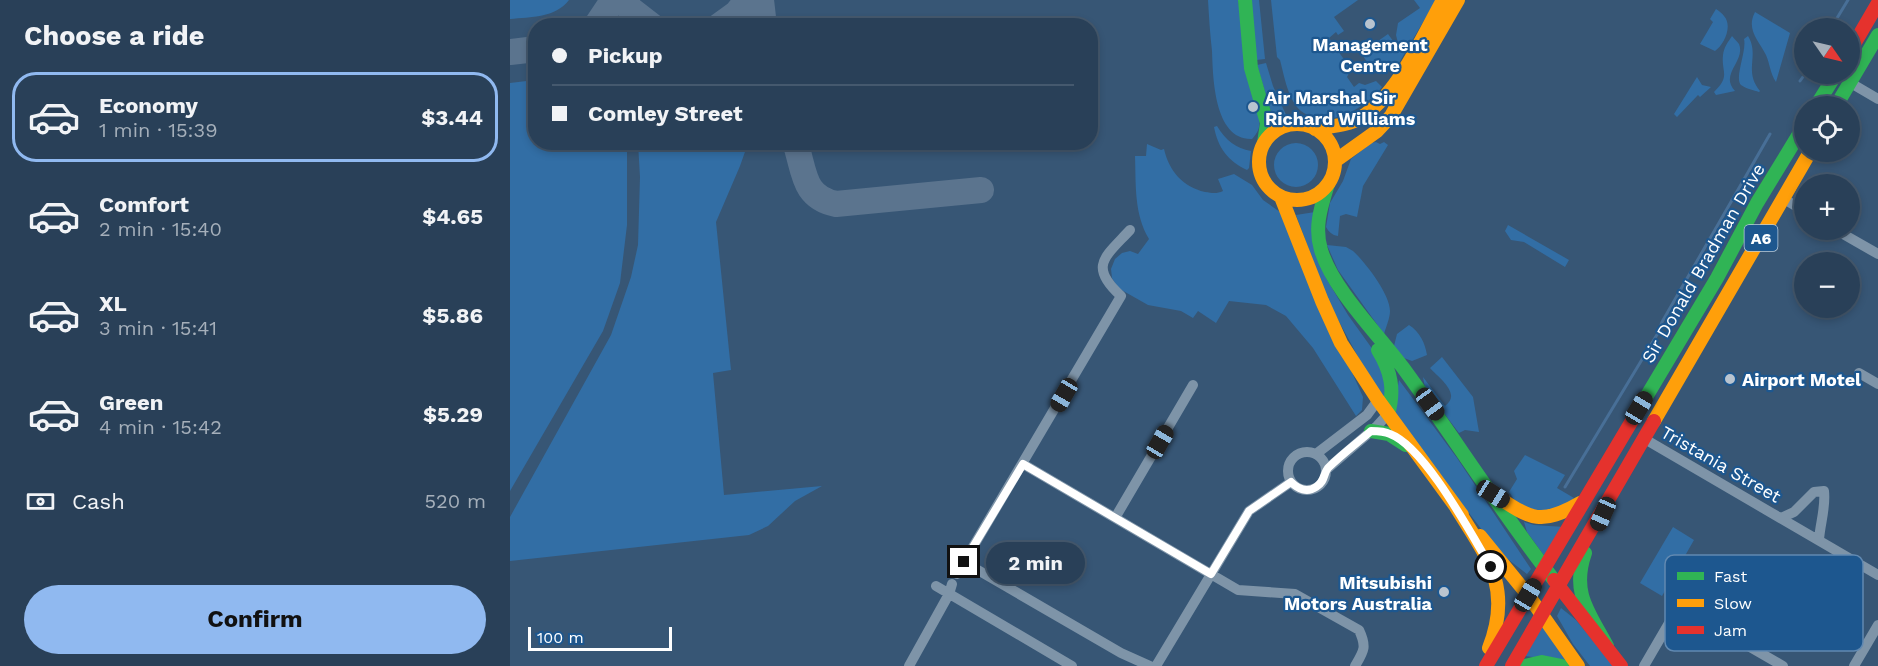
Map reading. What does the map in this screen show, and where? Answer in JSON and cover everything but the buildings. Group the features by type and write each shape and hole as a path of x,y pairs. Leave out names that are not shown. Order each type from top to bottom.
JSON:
{"main road":[{"path":"1245,0 1251,68 1267,123 1259,163 1263,179 1274,192 1291,200 1312,197 1328,184"},
{"path":"1315,129 1358,119 1380,103 1443,0"},
{"path":"1335,161 1377,132 1391,116 1458,0"},
{"path":"1860,34 1878,3"},
{"path":"1860,64 1878,35"},
{"path":"1262,147 1273,133 1288,125 1303,125 1315,129 1325,137 1332,148 1334,169 1318,219 1319,239 1326,263 1361,327 1388,364 1394,391 1388,414"},
{"name":"Sir Donald Bradman Drive","path":"1484,666 1717,278 1757,203 1794,142"},
{"name":"Sir Donald Bradman Drive","path":"1512,666 1804,162"},
{"path":"1281,197 1334,329 1354,365 1456,507 1528,595 1578,666"},
{"path":"1717,278 1770,203 1784,199"},
{"path":"1346,296 1403,368 1545,567 1621,666"},
{"path":"1371,431 1397,437 1419,457"},
{"path":"1493,494 1527,515 1541,520 1561,515 1584,500"},
{"path":"1607,646 1584,602 1578,584 1580,565 1610,497"},
{"path":"1456,507 1491,567 1499,598 1499,614 1484,666"},
{"path":"1525,666 1542,662 1562,666"}],"street":[{"path":"1852,84 1878,99"},
{"path":"1784,199 1794,205"},
{"path":"909,666 964,562 1121,297 1104,277 1102,265 1106,256 1130,230"},
{"path":"1854,240 1878,254"},
{"path":"1859,373 1878,384"},
{"path":"1115,518 1193,385"},
{"path":"1316,454 1367,415 1378,400"},
{"path":"1326,470 1388,414"},
{"name":"Tristania Street","path":"1643,438 1844,555"},
{"path":"1301,453 1316,454 1326,470 1323,482 1313,489 1301,489 1291,482 1288,470 1292,459 1301,453"},
{"path":"1023,464 1238,590 1295,594 1359,630 1364,651 1355,666"},
{"path":"1156,666 1249,511 1291,482"},
{"name":"Tristania Street","path":"1781,518 1794,512 1814,492 1824,491 1825,500 1819,540"},
{"path":"964,562 1121,653 1150,666"},
{"name":"Tristania Street","path":"1863,566 1878,575"},
{"path":"936,586 952,584 1070,666"},
{"path":"1863,651 1878,625"},
{"path":"1644,666 1665,630"},
{"path":"1757,651 1783,666"},
{"path":"1854,666 1863,651"}],"shaded area":[{"path":"510,0 569,0 550,13 510,19"},
{"path":"1208,0 1238,0 1259,115 1259,128 1252,139 1239,137 1230,129 1218,106 1213,76"},
{"path":"1251,0 1259,0 1265,59 1256,60"},
{"path":"1271,0 1358,0 1334,17 1344,31 1338,35 1336,32 1329,38 1350,68 1347,77 1354,87 1359,83 1365,85 1376,81 1382,87 1366,103 1345,115 1323,119 1311,117 1301,111 1290,94 1280,60 1277,57"},
{"path":"1414,0 1436,0 1396,68 1389,69 1380,64 1367,71 1360,67 1367,62 1361,53 1388,34 1396,45 1398,43 1396,35 1398,23 1420,8"},
{"path":"1716,9 1727,20 1728,25 1724,40 1715,51 1700,44 1713,22 1710,19"},
{"path":"1755,12 1790,33 1776,82 1766,55 1752,29"},
{"path":"1732,36 1739,44 1740,50 1730,79 1735,91 1716,95 1714,92 1724,78 1724,52"},
{"path":"1748,36 1753,50 1753,76 1759,92 1739,82 1744,39"},
{"path":"1266,63 1273,86 1287,117 1274,122 1257,65"},
{"path":"1697,77 1702,85 1711,87 1700,97 1698,95 1677,117 1674,114"},
{"path":"528,81 528,150 627,150 627,225 620,283 603,331 510,491 510,83"},
{"path":"1217,126 1232,143 1251,151 1247,170 1225,153 1216,135 1214,127"},
{"path":"1384,142 1388,145 1363,186 1357,217 1346,214 1340,216 1338,236 1334,235 1326,227 1330,203 1343,181 1351,159 1371,143 1380,144"},
{"path":"1296,143 1305,144 1312,149 1317,156 1317,174 1312,181 1305,186 1296,187 1287,186 1280,181 1275,174 1274,165 1275,156 1280,149 1287,144"},
{"path":"1147,144 1161,150 1164,149 1173,171 1197,190 1219,193 1223,191 1218,179 1234,174 1252,185 1263,200 1280,212 1363,397 1362,410 1356,416 1313,348 1286,316 1266,305 1229,301 1216,323 1198,311 1193,318 1181,311 1148,305 1118,288 1112,278 1111,269 1115,259 1122,253 1130,251 1138,254 1149,239 1138,209 1135,156 1146,156"},
{"path":"638,150 746,150 716,222 731,370 713,373 724,495 822,486 795,501 768,526 749,535 510,561 510,517 611,335 631,277 638,245"},
{"path":"1315,212 1326,278 1348,315 1381,361 1388,398 1382,401 1329,303 1296,215"},
{"path":"1508,225 1569,260 1565,267 1524,242 1511,240 1505,231"},
{"path":"1327,245 1346,247 1353,251 1376,279 1389,304 1389,320 1384,334 1338,270"},
{"path":"1409,325 1421,338 1427,355 1412,361 1404,358 1394,346 1397,334"},
{"path":"1442,357 1473,397 1479,432 1465,430 1459,433 1425,388 1423,377 1445,406 1450,401 1450,391 1447,386 1430,368"},
{"path":"1399,380 1457,458 1531,569 1527,574 1505,557 1492,543 1393,414"},
{"path":"1525,455 1565,475 1557,488 1574,498 1562,507 1540,512 1532,511 1518,503 1509,492 1517,479 1514,471"},
{"path":"1524,522 1564,527 1546,558 1527,532"},
{"path":"1673,527 1694,540 1685,555 1665,555 1665,591 1662,596 1640,583"},
{"path":"1561,608 1576,620 1614,666 1590,666 1573,644 1557,616"},
{"path":"1542,625 1571,662 1525,656"}],"waterway":[{"path":"1837,18 1848,0"},
{"path":"1565,487 1658,333 1662,322 1770,134"}],"taxiway":[{"path":"601,18 612,0"},
{"path":"625,0 630,9 642,18"},
{"path":"730,18 747,0"},
{"path":"761,0 763,18"},
{"path":"510,52 528,50"},
{"path":"797,150 803,173 811,189 825,201 836,204 981,190"}],"traffic: fast":[{"path":"1245,0 1251,68 1267,123 1264,143"},
{"path":"1842,96 1878,35"},
{"path":"1822,96 1830,84"},
{"path":"1633,419 1794,142"},
{"path":"1328,184 1321,209 1318,233 1321,250 1336,281 1404,369 1554,580"},
{"path":"1378,350 1386,365 1390,381 1391,397 1388,414"},
{"path":"1371,431 1389,434 1406,445"},
{"path":"1585,553 1581,567 1581,591 1588,612 1607,646"},
{"path":"1525,666 1542,662 1562,666"}],"traffic: slow":[{"path":"1315,129 1350,123 1374,108 1408,64 1443,0"},
{"path":"1335,161 1377,131 1391,116 1458,0"},
{"path":"1297,124 1311,127 1324,135 1332,148 1335,162 1332,176 1324,189 1311,197 1297,200 1283,197 1270,189 1262,176 1259,162 1262,148 1270,135 1283,127 1297,124"},
{"path":"1654,421 1804,162"},
{"path":"1281,197 1341,343 1378,400 1462,515"},
{"path":"1493,494 1526,514 1544,517 1580,503"},
{"path":"1456,507 1486,558 1497,590 1496,626 1489,648"},
{"path":"1480,536 1528,595 1578,666"}],"traffic: jam":[{"path":"1860,34 1878,3"},
{"path":"1486,666 1633,419"},
{"path":"1512,666 1654,421"},
{"path":"1554,580 1621,666"}],"place":[{"name":"Management Centre","path":"1370,24"},
{"name":"Air Marshal Sir Richard Williams","path":"1253,107"},
{"name":"Airport Motel","path":"1730,379"},
{"name":"Mitsubishi Motors Australia","path":"1444,592"}],"route":[{"path":"964,562 1023,464 1211,574 1249,511 1291,482 1307,490 1318,486 1323,482 1326,470 1371,431 1397,437 1419,457 1456,507 1491,567"}]}
